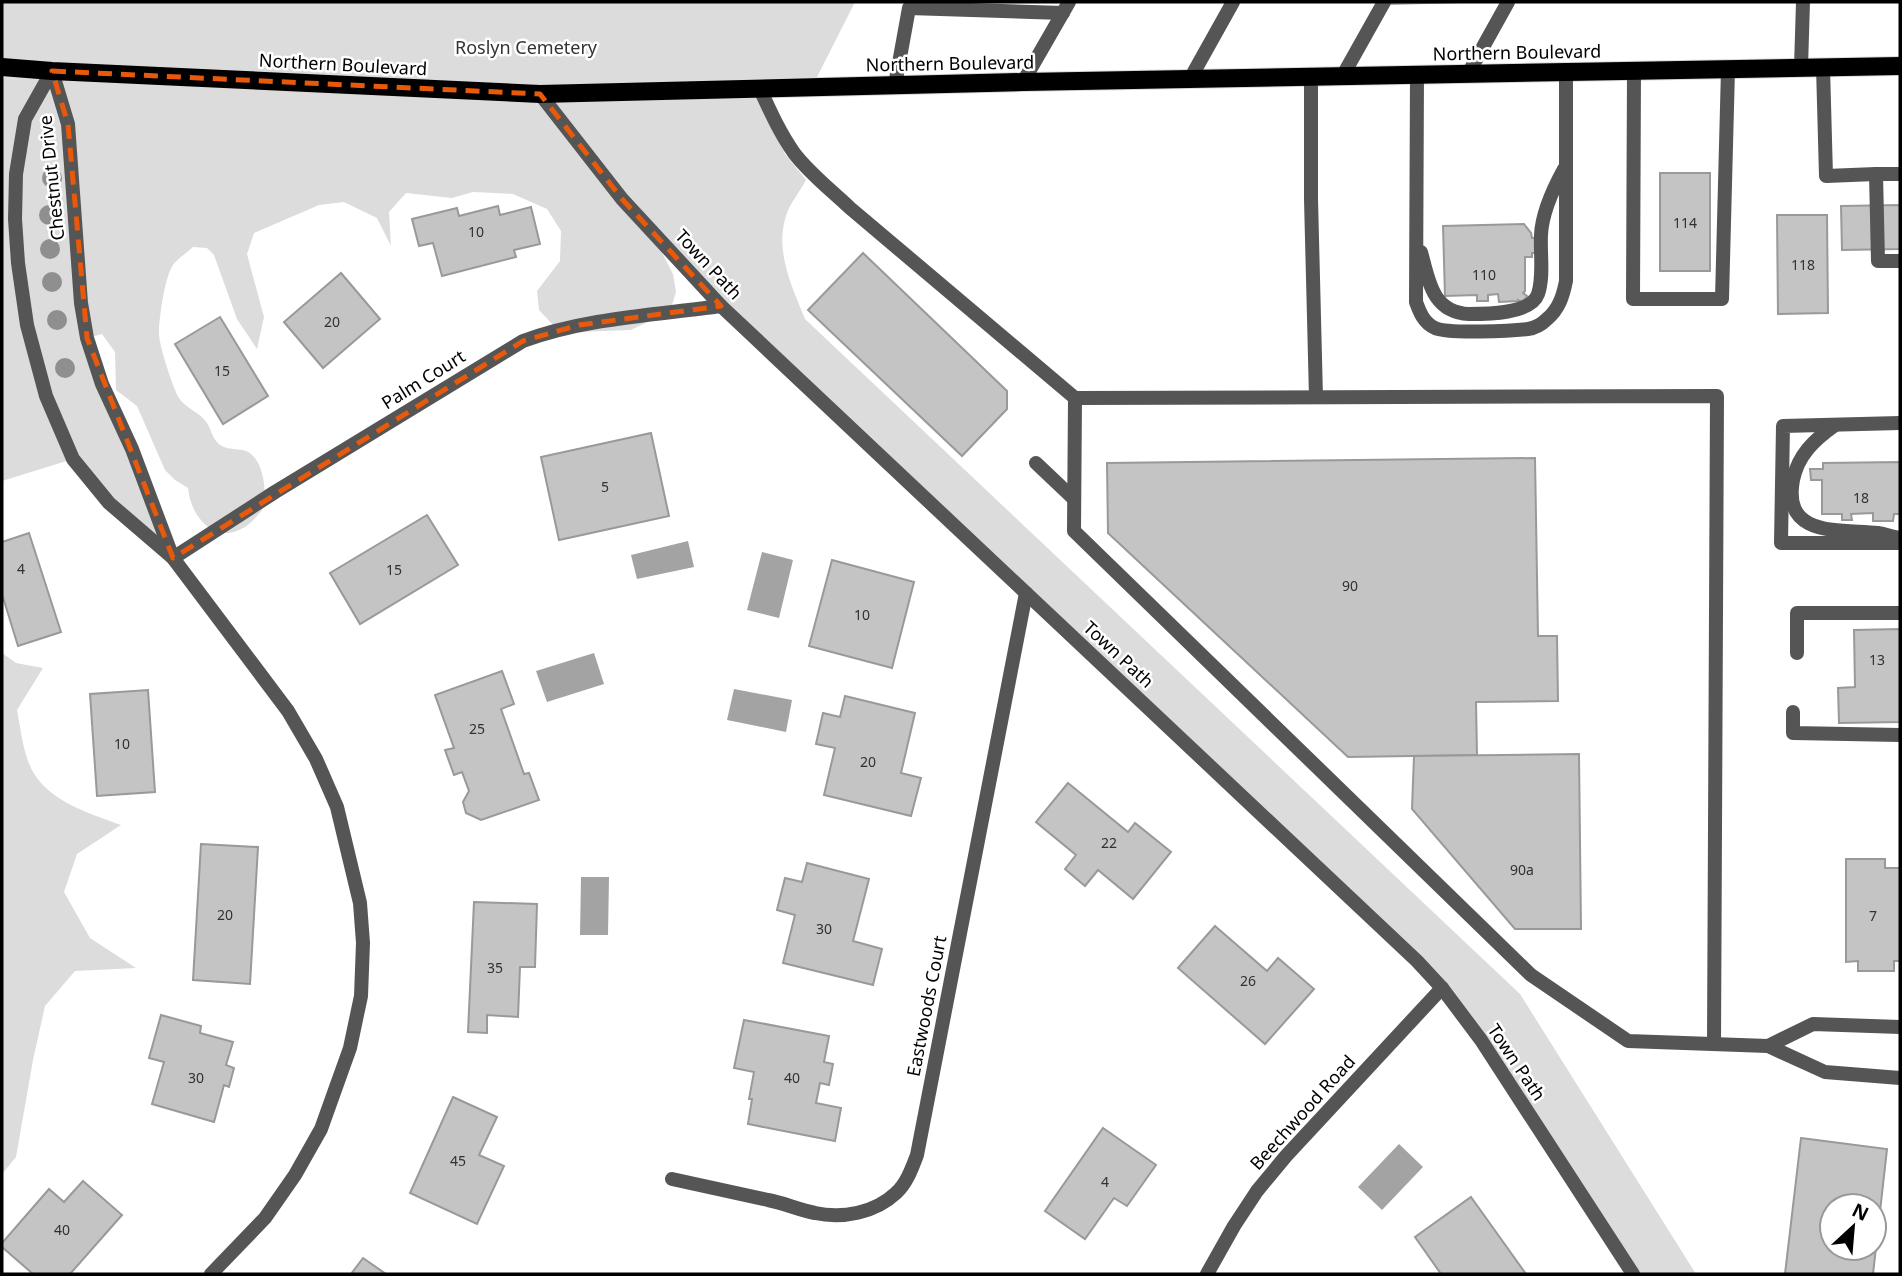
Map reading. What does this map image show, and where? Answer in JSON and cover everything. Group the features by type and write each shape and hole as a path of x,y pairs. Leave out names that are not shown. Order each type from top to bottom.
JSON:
{"main road":[{"name":"Northern Boulevard","path":"2,67 540,94 1900,66"}],"street":[{"path":"1190,79 1233,2"},
{"path":"1342,77 1384,2"},
{"path":"1468,75 1508,2"},
{"path":"1801,68 1803,2"},
{"path":"1023,82 1066,7"},
{"path":"895,85 909,8 1066,7"},
{"path":"1823,68 1826,176 1900,174"},
{"path":"1634,71 1633,299 1722,299 1728,69"},
{"name":"Chestnut Drive","path":"52,71 68,124 87,338 102,384 132,449 173,558"},
{"name":"Chestnut Drive","path":"52,71 25,119 16,174 15,219 27,325 47,396 73,459 109,503 173,558 288,711 316,759 337,807 360,903 363,943 361,996 350,1048 321,1129 295,1175 265,1218 211,1274"},
{"path":"1417,75 1416,302 1424,320 1434,327 1461,331 1530,329 1549,318 1562,299 1566,281 1566,73"},
{"path":"1311,77 1316,397"},
{"path":"760,89 775,122 796,154 850,208 1075,398 1717,396 1714,1044"},
{"name":"Town Path","path":"540,94 622,199 721,306 1390,935 1442,988 1481,1040 1633,1274"},
{"path":"1416,232 1432,292 1446,307 1469,314 1522,308 1535,301 1538,295 1541,232 1545,213 1566,165"},
{"path":"1876,174 1878,261 1900,261"},
{"name":"Palm Court","path":"173,558 298,478 523,341 550,331 579,325 721,306"},
{"path":"1075,398 1073,531 1531,975 1628,1041 1768,1046 1825,1072 1900,1078"},
{"path":"1900,423 1783,426 1781,543 1900,541"},
{"path":"1836,425 1818,437 1799,460 1791,492 1797,515 1818,528 1880,533 1900,541"},
{"path":"1036,463 1074,499"},
{"name":"Eastwoods Court","path":"672,1179 769,1200 814,1213 839,1215 862,1212 883,1203 898,1192 909,1175 917,1155 1026,593"},
{"path":"1797,653 1797,613 1900,613"},
{"path":"1794,712 1793,733 1900,735"},
{"name":"Beechwood Road","path":"1207,1274 1234,1226 1264,1182 1442,988"},
{"path":"1768,1046 1813,1024 1900,1027"}],"highlighted area":[{"path":"52,71 540,94 622,199 721,306 579,325 523,341 173,558 87,338 68,124"}],"green space":[{"name":"Roslyn Cemetery","path":"2,2 855,2 812,87 753,89 785,154 806,180 789,208 782,236 785,265 805,319 1520,994 1696,1274 1633,1274 1442,988 656,241 673,274 676,292 670,311 631,330 576,332 554,326 539,310 537,291 560,261 561,231 547,209 513,194 473,192 452,198 406,193 389,212 391,246 377,218 344,202 319,205 254,233 247,254 264,317 257,349 237,319 214,255 207,248 193,247 175,262 167,278 160,317 161,346 179,398 204,419 221,446 245,451 254,457 265,489 261,512 238,531 227,533 217,532 201,520 190,500 188,488 165,470 137,406 116,390 115,352 102,334 88,338 173,558 73,459 2,481 2,91 5,68 2,67"},
{"path":"2,653 16,663 43,668 17,710 25,752 33,772 42,784 65,802 121,825 77,854 64,892 90,938 136,968 75,971 45,1006 16,1157 2,1174"}],"shaded area":[{"path":"688,541 694,567 637,579 631,555"},
{"path":"762,552 793,560 779,618 747,610"},
{"path":"594,653 604,684 547,702 536,671"},
{"path":"734,689 792,700 786,732 727,720"},
{"path":"581,877 609,877 608,935 580,935"},
{"path":"1399,1144 1423,1167 1382,1210 1358,1187"}],"building":[{"path":"1392,2 1461,2 1390,4"},
{"path":"1660,173 1710,173 1710,271 1660,271"},
{"path":"1900,205 1900,249 1842,250 1841,206"},
{"path":"498,206 500,215 531,207 540,244 514,250 516,257 442,276 433,243 419,246 412,219 457,208 459,216"},
{"path":"1777,215 1827,215 1828,313 1778,314"},
{"path":"1524,224 1532,238 1538,238 1538,253 1525,257 1523,293 1527,296 1523,303 1518,300 1499,302 1498,294 1488,295 1488,301 1477,301 1477,295 1445,296 1443,226"},
{"path":"863,253 1007,391 1007,409 962,456 808,310"},
{"path":"341,273 380,319 323,368 284,322"},
{"path":"220,317 268,396 223,424 175,344"},
{"path":"651,433 669,516 559,540 541,457"},
{"path":"1535,458 1538,636 1557,636 1558,701 1476,702 1477,755 1348,757 1108,533 1107,463"},
{"path":"1900,462 1900,514 1894,514 1893,521 1873,521 1873,513 1851,514 1852,520 1842,520 1842,514 1822,514 1822,480 1811,480 1810,469 1823,469 1823,463"},
{"path":"427,515 458,565 360,624 330,573"},
{"path":"29,533 61,632 18,646 2,594 2,542"},
{"path":"832,560 914,582 892,668 809,646"},
{"path":"1900,629 1900,722 1839,723 1838,688 1855,687 1854,630"},
{"path":"502,671 514,704 501,709 524,774 529,773 539,800 481,820 466,813 463,802 469,791 462,772 454,775 445,750 454,748 435,695"},
{"path":"148,690 155,792 97,796 90,694"},
{"path":"845,696 915,713 901,773 921,778 911,816 824,795 835,748 816,744 823,713 840,717"},
{"path":"1579,754 1581,929 1515,929 1412,809 1414,756"},
{"path":"1068,783 1128,832 1135,823 1171,852 1133,899 1098,870 1085,886 1065,869 1076,855 1036,822"},
{"path":"201,844 258,847 250,984 193,980"},
{"path":"1846,859 1885,859 1885,868 1900,868 1900,961 1894,961 1894,971 1858,971 1858,961 1846,962"},
{"path":"807,863 869,879 853,941 882,949 873,985 783,963 795,915 777,910 785,878 802,882"},
{"path":"474,902 537,904 535,967 520,967 518,1017 487,1015 487,1033 468,1032"},
{"path":"1215,926 1267,971 1278,958 1314,989 1265,1044 1178,968"},
{"path":"161,1015 201,1026 200,1033 233,1042 226,1065 234,1068 229,1087 224,1085 214,1122 152,1104 164,1062 149,1058"},
{"path":"744,1020 829,1036 824,1062 833,1064 829,1085 820,1083 816,1103 841,1108 835,1141 748,1124 754,1072 734,1068"},
{"path":"453,1097 497,1117 479,1155 504,1166 477,1224 410,1193"},
{"path":"1103,1128 1156,1165 1127,1206 1114,1198 1085,1239 1045,1211"},
{"path":"1801,1138 1887,1149 1882,1192 1818,1192 1818,1262 1874,1262 1873,1274 1785,1274"},
{"path":"83,1181 122,1215 70,1274 33,1274 2,1247 2,1243 49,1189 64,1202"},
{"path":"1471,1197 1526,1274 1441,1274 1415,1237"},
{"path":"363,1258 386,1274 351,1274"}]}
